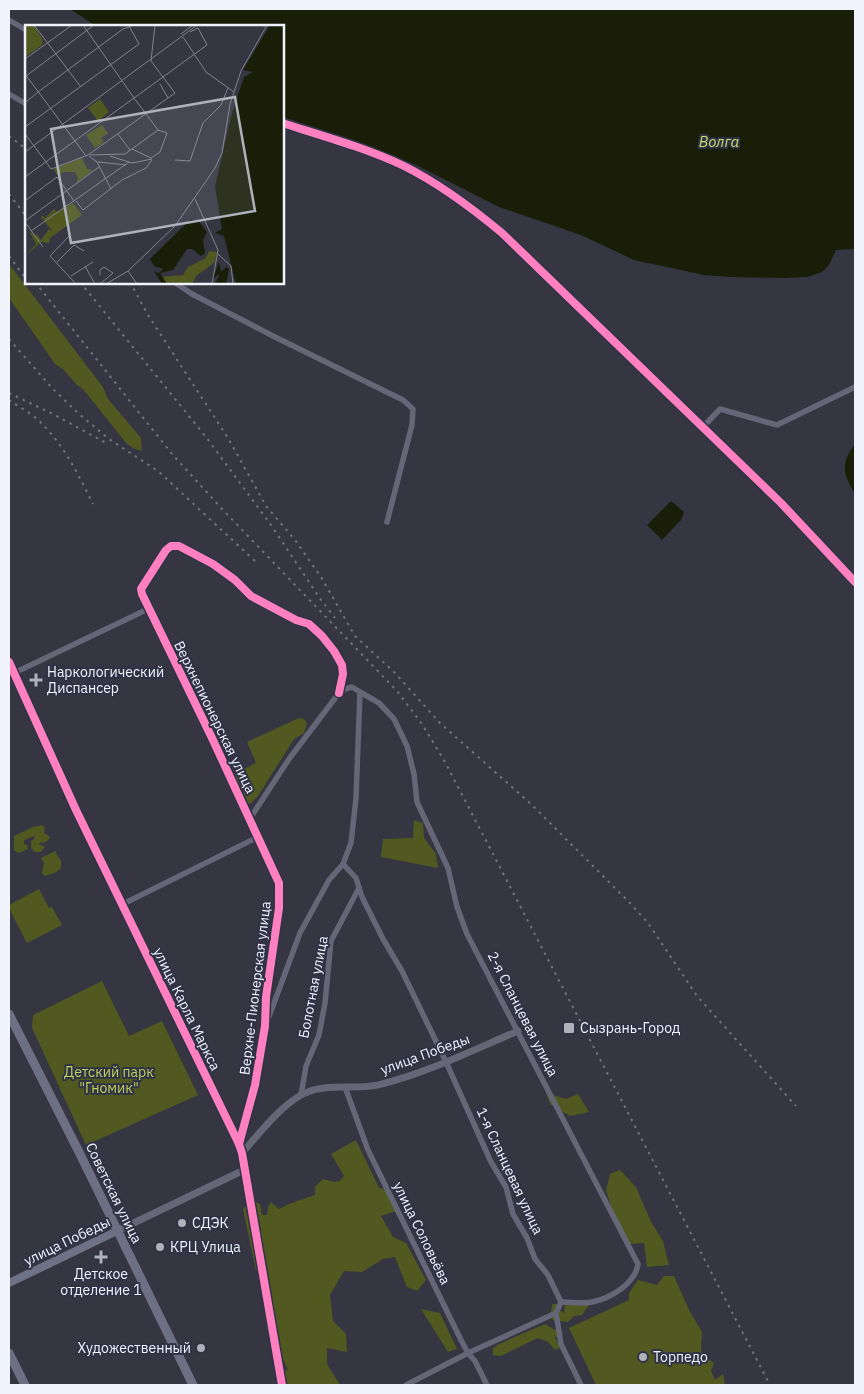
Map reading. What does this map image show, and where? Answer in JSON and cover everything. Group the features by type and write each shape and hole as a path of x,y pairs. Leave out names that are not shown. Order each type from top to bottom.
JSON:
{"main road":[{"name":"Советская улица","path":"9,1014 193,1385"},
{"name":"улица Победы","path":"9,1283 117,1231"},
{"path":"9,1353 25,1385"}],"street":[{"path":"9,20 25,29"},
{"path":"9,94 25,103"},
{"path":"284,123 398,164 426,178 468,206 502,234 703,427 781,503 855,582"},
{"path":"177,284 260,330 403,400 412,409 412,425 387,522"},
{"path":"703,427 720,409 777,425 855,387"},
{"name":"Верхнепионерская улица","path":"258,837 206,725 148,608 141,589 166,550 172,546 179,546 213,564 235,580 251,596 296,620 309,624 334,651 342,665 344,674 339,693"},
{"path":"11,674 148,608"},
{"name":"улица Карла Маркса","path":"9,662 11,674 239,1144 282,1385"},
{"name":"2-я Сланцевая улица","path":"339,693 352,687 379,703 394,719 407,746 414,774 417,802 448,868 456,907 467,934 638,1264 637,1271 626,1285 609,1298 590,1303 561,1302"},
{"path":"265,1026 300,933 329,880 343,864 352,843 356,798 360,692"},
{"path":"249,820 289,760 339,693"},
{"path":"123,904 258,837"},
{"name":"Верхне-Пионерская улица","path":"239,1144 255,1085 265,1026 266,997 279,908 279,883 258,837"},
{"name":"1-я Сланцевая улица","path":"343,864 356,878 362,897 402,971 492,1162 506,1187 513,1214 527,1238 535,1259 548,1275 561,1302"},
{"name":"Болотная улица","path":"301,1095 306,1066 319,1035 325,1003 331,941 359,888"},
{"name":"улица Победы","path":"242,1153 283,1110 301,1095 313,1090 380,1085 446,1062 518,1030"},
{"name":"улица Соловьёва","path":"344,1087 368,1150 468,1354 475,1361 487,1385"},
{"name":"улица Победы","path":"117,1231 244,1170"},
{"path":"561,1302 556,1314 560,1344 581,1385"},
{"path":"406,1385 556,1314"}],"green space":[{"path":"9,264 103,387 108,399 141,438 142,451 127,444 83,389 63,369 55,364 9,298"},
{"path":"299,718 304,719 307,723 304,733 294,739 258,796 246,805 232,775 256,763 247,742"},
{"path":"414,820 423,823 424,838 436,854 438,868 381,857 383,839 413,838"},
{"path":"42,825 45,828 44,833 50,838 46,842 39,843 45,847 41,852 35,852 31,848 31,841 35,838 34,836 24,840 24,844 27,845 28,849 19,853 14,850 14,836"},
{"path":"55,851 61,861 61,868 55,873 45,876 42,873 44,863 41,858"},
{"path":"39,889 49,908 52,907 62,925 27,943 9,905"},
{"name":"Детский парк \"Гномик\"","path":"102,981 129,1036 162,1021 198,1095 86,1145 32,1028 33,1015"},
{"path":"546,1093 566,1099 578,1094 589,1112 570,1116 550,1104"},
{"path":"356,1140 379,1188 387,1189 396,1211 381,1216 393,1237 406,1243 426,1280 417,1291 407,1287 395,1257 383,1259 362,1272 344,1271 330,1295 333,1321 346,1334 347,1352 327,1348 327,1364 340,1385 283,1385 280,1372 288,1370 284,1361 275,1361 266,1327 271,1319 260,1272 256,1271 243,1209 252,1200 260,1204 262,1215 267,1215 271,1202 279,1209 315,1195 315,1187 323,1179 335,1182 340,1181 344,1176 331,1154"},
{"path":"620,1170 636,1187 651,1222 663,1241 669,1265 647,1267 644,1243 630,1244 615,1217 606,1191 610,1174"},
{"name":"Торпедо","path":"664,1276 674,1276 689,1310 702,1332 701,1351 703,1355 714,1363 711,1371 715,1380 723,1374 725,1385 596,1385 569,1328 629,1300 629,1293 638,1280 657,1285"},
{"path":"590,1303 582,1315 574,1316 568,1322 552,1320 552,1304 557,1304 559,1310 564,1313 565,1304"},
{"path":"421,1309 440,1313 457,1349 448,1352"},
{"path":"545,1324 555,1330 561,1329 563,1334 555,1337 560,1348 555,1350 548,1342 538,1338 501,1356 493,1355 493,1348 499,1344"}],"water":[{"name":"Волга","path":"70,9 855,9 855,249 836,250 829,265 822,272 807,277 704,275 634,260 581,235 499,207 418,166 362,143 284,117 284,25 94,25"},
{"path":"855,444 855,494 846,475 845,463"},
{"path":"671,501 684,512 681,520 662,540 647,525"}],"railway":[{"path":"9,136 25,148"},
{"path":"9,194 25,215"},
{"path":"9,256 25,278"},
{"path":"37,284 172,454 223,510 397,691 422,724 445,762 770,1385"},
{"path":"82,284 206,437 271,525 335,618"},
{"path":"131,284 148,315 228,438 266,506 295,540 321,577 355,636 394,672 440,723 531,804 629,902 648,923 697,996 796,1106"},
{"path":"9,339 52,388 79,414 109,439 158,471 255,561"},
{"path":"9,393 106,443"},
{"path":"9,400 35,417 47,429 76,470 93,504"}],"cycle path":[{"path":"284,124 360,148 404,166 443,189 491,224 781,503 855,582"},
{"path":"239,1144 255,1085 265,1026 266,997 279,908 279,883 212,738 142,594 141,589 166,550 171,546 179,546 213,564 235,580 251,596 296,620 309,624 322,636 342,665 343,674 339,693"},
{"path":"9,662 76,810 239,1144 282,1385"}],"place":[{"name":"Наркологический Диспансер","path":"36,680"},
{"name":"Сызрань-Город","path":"569,1028"},
{"name":"СДЭК","path":"182,1223"},
{"name":"КРЦ Улица","path":"160,1247"},
{"name":"Детское отделение 1","path":"101,1257"},
{"name":"Художественный","path":"201,1348"},
{"name":"Торпедо","path":"643,1357"}]}
